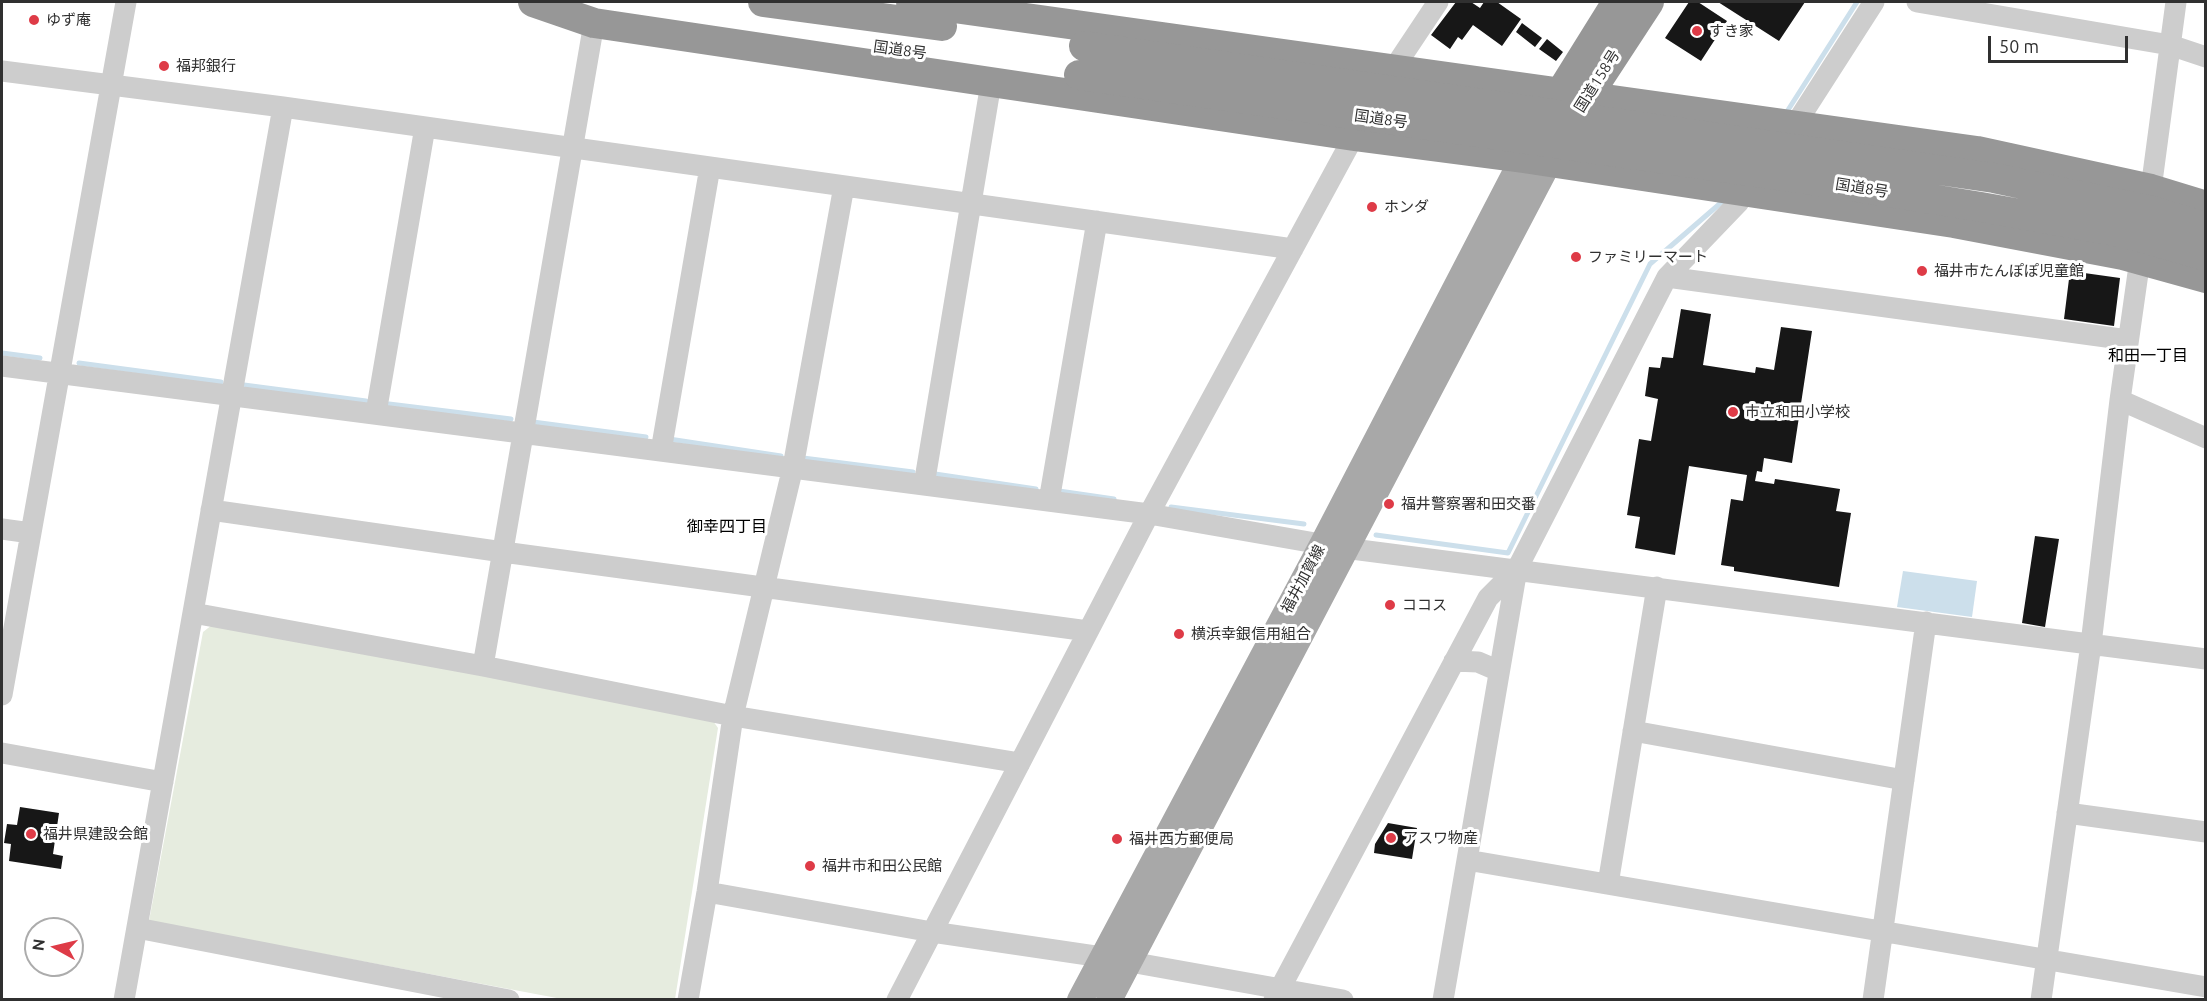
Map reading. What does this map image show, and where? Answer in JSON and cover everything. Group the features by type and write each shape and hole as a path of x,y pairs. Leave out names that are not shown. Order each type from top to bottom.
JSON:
{"highway":[{"path":"533,2 594,23 1975,226 2140,259 2205,278"},
{"name":"国道8号","path":"552,2 1855,186 2126,233 2205,256"},
{"name":"国道8号","path":"763,2 1084,46 1994,178 2152,211 2205,226"},
{"path":"911,2 1977,151 2151,189 2205,206"},
{"name":"国道158号","path":"1536,160 1573,94 1617,2"},
{"name":"国道158号","path":"1573,94 1649,2"}],"main road":[{"name":"福井加賀線","path":"1080,999 1333,546 1536,160"},
{"name":"福井加賀線","path":"1109,999 1333,546"}],"street":[{"path":"2,695 5,653 31,533 126,2"},
{"path":"897,999 1149,514 1354,136 1393,69 1438,2"},
{"path":"1796,125 1874,2"},
{"path":"1917,2 2170,45 2205,57"},
{"path":"2151,189 2176,2"},
{"path":"483,666 594,23"},
{"path":"2,71 283,106 1293,249"},
{"path":"924,485 991,83"},
{"path":"124,999 283,106"},
{"path":"376,413 425,127"},
{"path":"661,451 710,167"},
{"path":"688,999 707,892 733,716 793,467 844,186"},
{"path":"1277,994 1488,598 1516,569 1667,278 1739,202 1742,192"},
{"path":"1050,501 1097,221"},
{"path":"2041,999 2091,644 2120,400 2140,259"},
{"path":"1667,278 2128,340"},
{"path":"2,366 59,371 1149,514 1333,546 2205,659"},
{"path":"2120,400 2205,438"},
{"path":"211,510 1088,631"},
{"path":"2,529 31,533"},
{"path":"1443,999 1516,569"},
{"path":"1608,884 1657,587"},
{"path":"193,613 483,666 733,716 1020,763"},
{"path":"1873,999 1926,622"},
{"path":"1454,661 1478,662 1499,671"},
{"path":"1634,731 1904,780"},
{"path":"2,753 163,782"},
{"path":"2067,813 2205,832"},
{"path":"1467,860 2205,987"},
{"path":"707,892 932,932 1102,957 1277,994 1343,999"},
{"path":"137,928 480,997 509,999"}],"shaded area":[{"path":"212,625 711,718 718,728 675,999 562,999 149,921 203,632"}],"water":[{"path":"1903,571 1977,581 1972,617 1897,607"}],"building":[{"path":"1456,2 1471,2 1480,8 1484,2 1497,2 1521,19 1502,46 1473,25 1462,40 1458,37 1450,49 1431,35"},
{"path":"1689,2 1698,2 1727,21 1701,61 1665,38"},
{"path":"1718,2 1805,2 1779,41"},
{"path":"1522,23 1542,38 1535,47 1516,32"},
{"path":"1547,39 1563,52 1556,61 1539,49"},
{"path":"2070,271 2120,278 2114,326 2064,319"},
{"path":"1681,309 1711,314 1703,365 1755,373 1756,367 1774,370 1781,327 1812,331 1792,463 1764,458 1762,472 1757,471 1755,481 1774,484 1775,479 1840,489 1836,511 1851,513 1839,587 1734,571 1734,567 1721,565 1731,499 1743,501 1747,475 1689,466 1675,555 1635,548 1640,517 1627,515 1639,439 1651,441 1658,399 1645,396 1649,367 1660,368 1662,357 1673,358"},
{"path":"2035,536 2059,539 2045,627 2022,623"},
{"name":"福井県建設会館","path":"20,807 59,813 53,854 63,856 61,869 9,861 11,844 4,843 7,824 17,825"},
{"path":"1388,823 1417,828 1412,859 1374,853 1375,844"}],"waterway":[{"path":"1788,110 1857,2"},
{"path":"1376,535 1508,553 1650,264 1723,201"},
{"path":"2,353 40,358"},
{"path":"79,363 221,382"},
{"path":"244,385 366,401"},
{"path":"389,404 511,419"},
{"path":"533,422 646,437"},
{"path":"669,439 781,456"},
{"path":"803,458 913,472"},
{"path":"935,474 1036,489"},
{"path":"1059,491 1114,499"},
{"path":"1171,507 1304,524"}],"place":[{"name":"ゆず庵","path":"34,20"},
{"name":"すき家","path":"1697,31"},
{"name":"福邦銀行","path":"164,66"},
{"name":"ホンダ","path":"1372,207"},
{"name":"ファミリーマート","path":"1576,257"},
{"name":"福井市たんぽぽ児童館","path":"1922,271"},
{"name":"市立和田小学校","path":"1733,412"},
{"name":"福井警察署和田交番","path":"1389,504"},
{"name":"ココス","path":"1390,605"},
{"name":"横浜幸銀信用組合","path":"1179,634"},
{"name":"福井県建設会館","path":"31,834"},
{"name":"アスワ物産","path":"1391,838"},
{"name":"福井西方郵便局","path":"1117,839"},
{"name":"福井市和田公民館","path":"810,866"}],"district":[{"name":"和田一丁目","path":"2148,356"},
{"name":"御幸四丁目","path":"727,527"}]}
